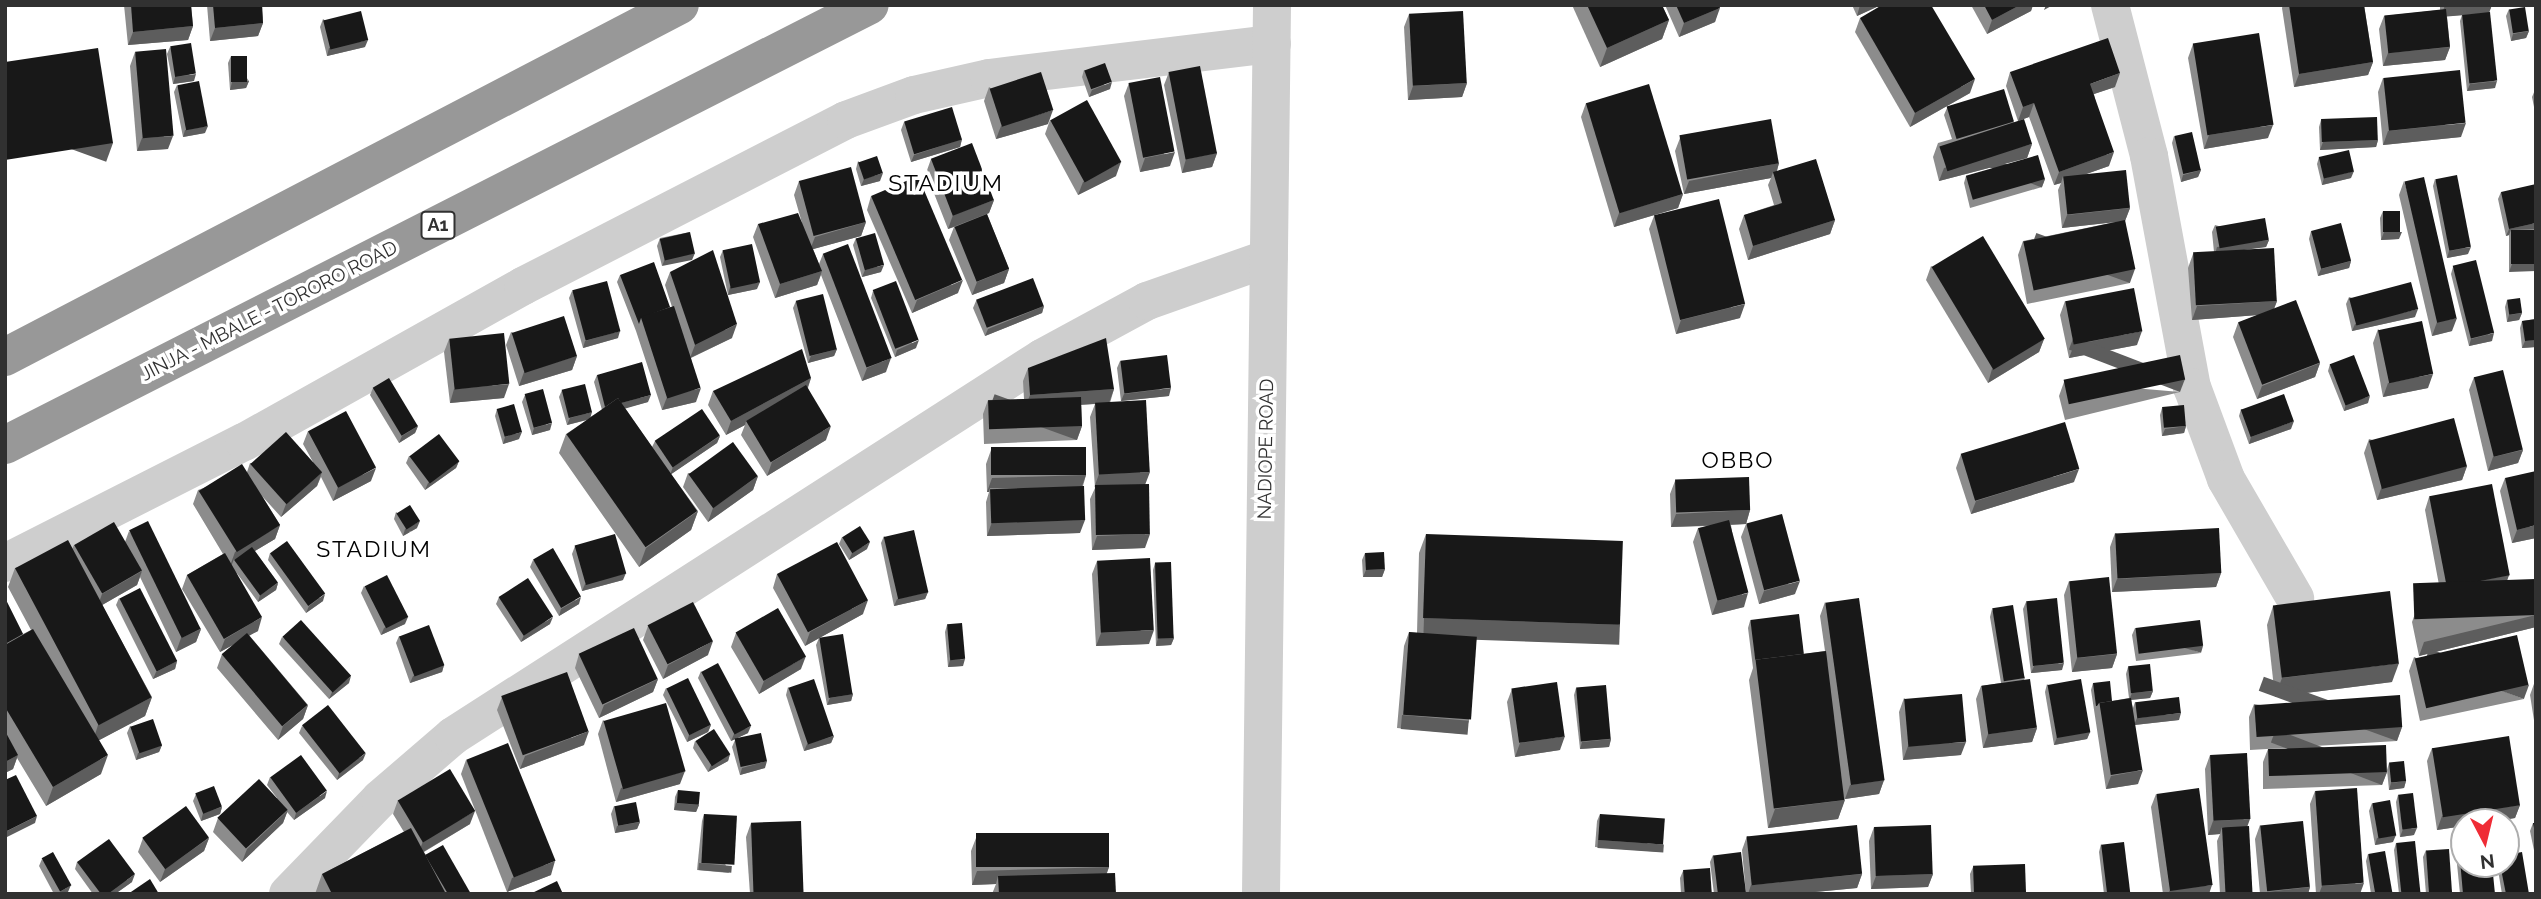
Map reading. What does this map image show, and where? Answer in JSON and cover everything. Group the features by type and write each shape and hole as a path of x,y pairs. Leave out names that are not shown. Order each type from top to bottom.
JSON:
{"highway":[{"path":"5,357 631,16 680,5"},
{"name":"JINJA - MBALE - TORORO ROAD","path":"5,445 870,5"}],"street":[{"name":"NADIOPE ROAD","path":"1261,894 1272,5"},
{"path":"2110,5 2149,156 2192,387 2227,479 2295,598"},
{"path":"5,563 244,442 523,286 846,120 914,94 989,78 1272,44"},
{"path":"288,894 380,799 453,736 1042,358 1147,301 1269,258"}],"building":[{"path":"131,5 191,5 193,26 133,32"},
{"path":"213,5 262,5 263,23 215,28"},
{"path":"1587,5 1662,5 1669,20 1607,48"},
{"path":"1676,5 1719,5 1720,8 1684,23"},
{"path":"1882,5 1931,5 1975,79 1915,113 1860,18"},
{"path":"1984,5 2020,5 1992,20"},
{"path":"2289,5 2364,5 2373,62 2299,74"},
{"path":"2525,7 2529,31 2513,33 2509,10"},
{"path":"2446,9 2450,47 2388,53 2384,15"},
{"path":"361,11 368,40 330,50 323,20"},
{"path":"1463,11 1467,83 1413,86 1409,14"},
{"path":"2490,12 2497,81 2469,84 2462,15"},
{"path":"2259,33 2274,125 2207,135 2193,43"},
{"path":"2108,38 2120,73 2090,84 2114,152 2059,172 2034,103 2023,107 2010,72"},
{"path":"191,43 196,74 175,77 170,46"},
{"path":"98,48 113,143 5,160 5,62"},
{"path":"166,49 174,136 143,138 135,52"},
{"path":"231,56 247,56 247,82 231,82"},
{"path":"1105,63 1112,82 1091,89 1084,71"},
{"path":"1200,66 1217,153 1186,159 1169,72"},
{"path":"2460,70 2466,123 2389,131 2383,78"},
{"path":"1041,72 1053,110 1002,127 990,89"},
{"path":"1160,77 1175,152 1143,158 1129,83"},
{"path":"199,81 208,126 186,130 177,85"},
{"path":"1649,84 1683,194 1620,213 1586,103"},
{"path":"2004,89 2014,122 1957,139 1947,107"},
{"path":"1087,100 1121,162 1085,182 1050,120"},
{"path":"952,107 962,140 914,154 904,122"},
{"path":"2377,117 2378,140 2322,142 2321,119"},
{"path":"1771,119 1779,163 1687,179 1679,135"},
{"path":"2024,119 2032,144 1947,171 1939,147"},
{"path":"2192,132 2201,170 2183,174 2174,136"},
{"path":"972,143 994,200 953,216 931,159"},
{"path":"2349,150 2354,171 2324,178 2319,157"},
{"path":"2038,155 2045,179 1973,200 1966,176"},
{"path":"877,156 883,173 864,180 858,163"},
{"path":"1816,159 1835,220 1753,246 1744,215 1782,203 1773,172"},
{"path":"851,167 866,222 814,236 799,181"},
{"path":"2126,170 2130,208 2067,214 2063,177"},
{"path":"2457,175 2471,247 2449,251 2435,179"},
{"path":"918,176 962,280 915,300 871,196"},
{"path":"2424,177 2457,318 2437,323 2405,181"},
{"path":"2536,184 2536,223 2509,229 2501,192"},
{"path":"1719,199 1745,304 1680,320 1654,215"},
{"path":"2383,211 2400,211 2400,232 2383,232"},
{"path":"798,213 822,271 780,284 758,224"},
{"path":"987,214 1009,269 977,282 955,227"},
{"path":"2265,218 2269,240 2220,248 2216,227"},
{"path":"2125,220 2135,269 2034,291 2023,242"},
{"path":"2341,223 2351,261 2321,269 2311,231"},
{"path":"2511,230 2536,230 2536,264 2511,264"},
{"path":"690,232 695,253 665,260 660,239"},
{"path":"875,233 884,265 865,270 856,239"},
{"path":"1983,236 2045,339 1993,370 1932,267"},
{"path":"752,244 760,282 731,288 723,250"},
{"path":"848,244 892,358 867,368 823,254"},
{"path":"2274,248 2277,301 2196,305 2193,252"},
{"path":"713,250 737,324 695,345 670,272"},
{"path":"2476,260 2494,333 2471,339 2453,266"},
{"path":"654,262 670,307 641,318 639,324 620,275"},
{"path":"1033,278 1044,306 987,328 976,300"},
{"path":"607,281 620,331 586,341 572,290"},
{"path":"896,281 919,340 895,349 873,290"},
{"path":"2411,282 2418,309 2356,326 2349,299"},
{"path":"2134,288 2142,331 2074,345 2065,301"},
{"path":"823,294 837,349 810,356 796,301"},
{"path":"2520,298 2522,313 2509,315 2507,300"},
{"path":"2296,300 2320,363 2262,385 2238,322"},
{"path":"674,306 701,388 667,399 641,317"},
{"path":"564,316 577,356 525,373 512,333"},
{"path":"2536,319 2536,340 2525,341 2522,321"},
{"path":"2422,321 2433,374 2389,383 2378,330"},
{"path":"504,333 509,384 455,389 449,339"},
{"path":"1106,338 1114,389 1030,395 1028,368"},
{"path":"802,349 811,378 731,421 713,391"},
{"path":"1167,355 1171,388 1124,393 1120,361"},
{"path":"2180,355 2185,379 2069,404 2064,380"},
{"path":"2354,355 2370,396 2345,405 2330,364"},
{"path":"642,362 651,395 621,403 618,398 605,407 597,375"},
{"path":"2503,370 2523,450 2494,457 2474,377"},
{"path":"389,378 418,426 402,436 373,388"},
{"path":"585,384 592,412 569,418 562,390"},
{"path":"806,385 831,426 771,462 746,421"},
{"path":"543,389 552,423 534,428 525,394"},
{"path":"2284,394 2294,421 2251,437 2241,410"},
{"path":"1081,397 1082,426 989,429 988,400"},
{"path":"618,398 697,511 646,547 566,434"},
{"path":"1146,400 1150,472 1099,475 1095,403"},
{"path":"514,404 522,432 505,437 497,409"},
{"path":"2184,405 2186,426 2164,428 2162,407"},
{"path":"702,409 720,436 673,467 655,441"},
{"path":"346,411 376,468 338,488 308,431"},
{"path":"2454,418 2467,466 2382,489 2369,441"},
{"path":"2065,422 2079,469 1975,501 1961,454"},
{"path":"286,432 322,472 286,504 250,464"},
{"path":"439,434 459,461 430,483 409,456"},
{"path":"733,442 758,476 713,508 689,474"},
{"path":"991,447 1086,447 1086,475 991,475"},
{"path":"242,464 280,525 237,552 199,491"},
{"path":"2536,471 2536,525 2517,530 2505,478"},
{"path":"1749,477 1750,510 1676,513 1675,480"},
{"path":"1149,484 1150,534 1096,535 1095,485"},
{"path":"2492,484 2510,575 2447,588 2429,496"},
{"path":"1084,486 1085,520 991,523 990,489"},
{"path":"410,505 420,521 406,530 396,513"},
{"path":"1782,514 1800,581 1764,590 1746,524"},
{"path":"1729,520 1748,592 1718,601 1698,528"},
{"path":"148,521 201,629 182,638 129,530"},
{"path":"114,522 142,570 102,593 74,545"},
{"path":"860,526 870,542 852,553 842,537"},
{"path":"2219,528 2221,573 2117,578 2115,533"},
{"path":"914,530 928,592 898,599 884,537"},
{"path":"615,534 626,573 586,585 575,546"},
{"path":"1426,534 1623,541 1620,625 1423,618"},
{"path":"68,540 152,697 99,725 15,568"},
{"path":"287,541 325,594 308,606 270,553"},
{"path":"837,542 868,600 808,632 777,574"},
{"path":"252,547 278,583 260,596 234,560"},
{"path":"553,548 581,596 561,608 533,560"},
{"path":"1384,552 1385,569 1366,570 1365,553"},
{"path":"225,553 262,617 224,639 187,575"},
{"path":"1150,558 1154,630 1101,633 1097,561"},
{"path":"1171,562 1174,638 1158,639 1155,563"},
{"path":"387,575 408,617 386,628 365,586"},
{"path":"2109,577 2117,654 2077,658 2069,581"},
{"path":"528,578 553,617 524,636 499,597"},
{"path":"2535,579 2536,615 2414,619 2413,583"},
{"path":"140,588 177,661 157,672 120,598"},
{"path":"2390,591 2399,663 2282,678 2273,605"},
{"path":"5,598 23,634 5,644"},
{"path":"1859,598 1885,780 1851,785 1825,603"},
{"path":"2057,598 2064,663 2033,666 2026,601"},
{"path":"693,602 713,641 668,664 648,625"},
{"path":"2013,605 2025,678 2004,681 1992,608"},
{"path":"778,608 806,656 764,681 736,632"},
{"path":"1799,614 1804,654 1755,660 1750,620"},
{"path":"301,620 351,676 333,692 282,637"},
{"path":"2200,620 2203,646 2139,654 2135,628"},
{"path":"962,623 965,659 950,660 947,624"},
{"path":"429,625 444,665 415,677 399,636"},
{"path":"634,628 658,679 602,705 579,654"},
{"path":"33,629 108,755 53,787 5,707 5,645"},
{"path":"1409,632 1477,637 1471,720 1403,715"},
{"path":"247,633 307,705 282,726 222,654"},
{"path":"843,634 853,694 829,698 819,638"},
{"path":"2517,635 2528,685 2426,708 2415,659"},
{"path":"1826,651 1844,800 1774,809 1756,660"},
{"path":"718,663 751,726 735,735 701,672"},
{"path":"2150,664 2153,691 2131,693 2128,666"},
{"path":"567,672 589,731 523,755 501,696"},
{"path":"688,678 711,725 689,735 666,689"},
{"path":"814,679 834,736 808,745 788,688"},
{"path":"2030,679 2037,728 1988,734 1981,686"},
{"path":"2081,679 2090,732 2057,738 2048,685"},
{"path":"2110,681 2112,701 2096,706 2093,683"},
{"path":"1557,682 1565,736 1519,743 1511,688"},
{"path":"1606,685 1611,739 1581,741 1576,688"},
{"path":"1962,694 1966,742 1908,747 1904,699"},
{"path":"2400,695 2402,727 2257,737 2254,705"},
{"path":"2179,697 2181,713 2137,718 2135,702"},
{"path":"2131,698 2142,770 2111,775 2099,703"},
{"path":"666,703 686,771 623,789 604,721"},
{"path":"328,705 366,753 340,773 302,725"},
{"path":"153,719 162,745 139,753 130,727"},
{"path":"714,729 730,754 712,766 696,741"},
{"path":"5,731 18,755 5,762"},
{"path":"761,733 767,761 741,767 735,739"},
{"path":"2509,736 2520,805 2502,808 2450,808 2450,816 2443,817 2432,748"},
{"path":"508,743 556,861 514,878 466,760"},
{"path":"2386,745 2387,772 2269,776 2268,749"},
{"path":"2247,753 2250,819 2214,821 2210,755"},
{"path":"301,755 327,791 296,813 270,777"},
{"path":"2404,761 2406,781 2391,782 2389,763"},
{"path":"450,769 475,811 423,842 398,800"},
{"path":"16,775 37,816 5,832 5,780"},
{"path":"259,779 288,810 246,849 217,818"},
{"path":"214,786 222,807 203,814 195,793"},
{"path":"2199,788 2213,885 2170,891 2156,794"},
{"path":"2357,788 2364,883 2322,886 2315,791"},
{"path":"678,790 700,792 699,805 677,803"},
{"path":"2413,793 2417,828 2402,830 2398,795"},
{"path":"2390,800 2396,835 2379,839 2372,803"},
{"path":"636,802 640,822 618,826 614,806"},
{"path":"186,806 209,838 165,869 142,838"},
{"path":"704,814 737,816 734,865 701,863"},
{"path":"1600,814 1665,819 1663,844 1598,840"},
{"path":"801,821 804,894 754,894 751,823"},
{"path":"2303,821 2310,887 2267,891 2260,825"},
{"path":"1857,825 1862,874 1752,885 1747,837"},
{"path":"1931,825 1933,874 1876,876 1874,827"},
{"path":"2249,826 2253,894 2226,894 2222,827"},
{"path":"411,828 446,894 332,894 322,874"},
{"path":"976,833 1109,833 1109,867 976,867"},
{"path":"109,839 135,874 108,894 101,894 77,862"},
{"path":"2415,841 2421,894 2401,894 2396,843"},
{"path":"2124,842 2130,894 2107,894 2101,845"},
{"path":"443,845 471,894 448,894 425,855"},
{"path":"2449,849 2452,894 2429,894 2426,851"},
{"path":"2385,851 2392,892 2375,894 2368,854"},
{"path":"53,852 71,885 60,892 42,858"},
{"path":"1741,852 1746,894 1718,894 1713,855"},
{"path":"2520,852 2529,894 2506,894 2503,878 2520,878"},
{"path":"2025,864 2026,894 1974,894 1973,866"},
{"path":"1710,868 1712,894 1685,894 1683,870"},
{"path":"1115,873 1116,894 999,894 998,876"},
{"path":"2462,878 2493,878 2495,894 2463,894"},
{"path":"150,879 159,894 128,894"},
{"path":"557,881 563,894 530,894"}],"district":[{"name":"STADIUM","path":"946,183"},
{"name":"OBBO","path":"1738,460"},
{"name":"STADIUM","path":"374,549"}]}
